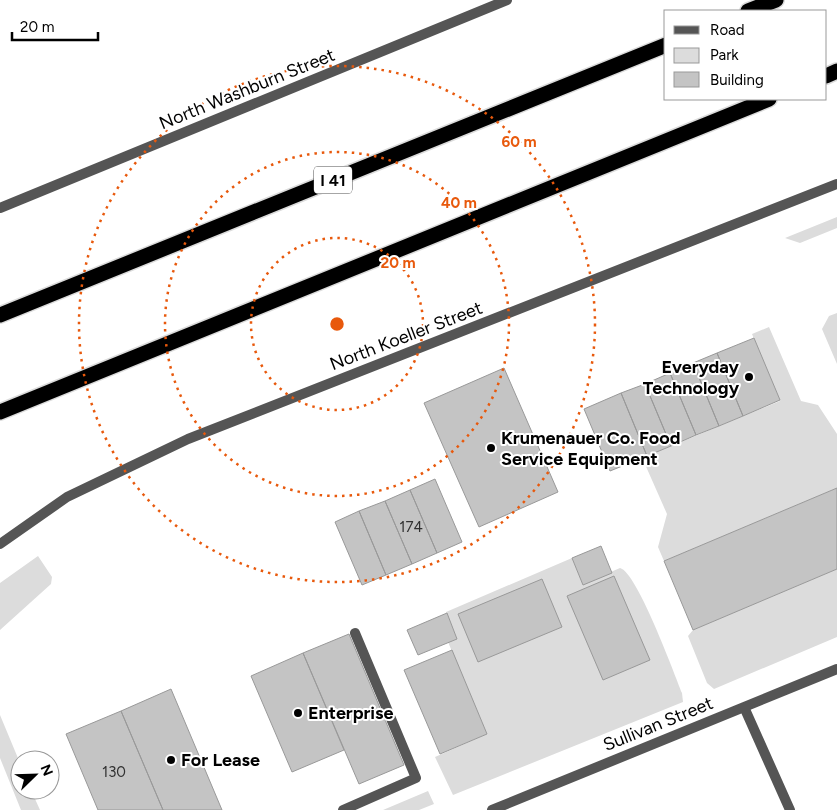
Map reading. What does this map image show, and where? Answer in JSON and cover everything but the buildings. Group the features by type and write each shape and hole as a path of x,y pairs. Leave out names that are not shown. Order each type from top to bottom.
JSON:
{"highway":[{"path":"751,10 776,0"},
{"name":"I 41","path":"0,315 664,46"},
{"path":"0,412 767,100"}],"street":[{"name":"North Washburn Street","path":"0,208 507,0"},
{"name":"North Koeller Street","path":"0,544 67,497 188,439 837,184"},
{"path":"343,810 416,778 355,633"},
{"name":"Sullivan Street","path":"492,810 837,668"},
{"path":"744,707 790,810"}],"green space":[{"path":"837,217 837,228 800,243 785,238"},
{"path":"837,313 837,364 822,329 829,316"},
{"path":"769,327 801,401 818,405 837,434 837,488 664,561 658,547 667,514 644,462 647,456 780,401 752,334"},
{"path":"38,556 52,577 51,584 0,630 0,583"},
{"path":"572,558 583,584 620,568 627,574 636,586 654,624 682,693 683,702 453,795 435,757 487,734 448,642 457,639 446,612"},
{"path":"837,569 837,637 714,689 707,683 688,636 693,630"},
{"path":"0,715 15,750 10,750 10,783 0,758"},
{"path":"428,791 434,804 419,810 383,810"},
{"path":"17,800 36,800 40,810 21,810"}],"place":[{"name":"Everyday Technology","path":"749,377"},
{"name":"Krumenauer Co. Food Service Equipment","path":"491,448"},
{"name":"Enterprise","path":"298,713"},
{"name":"For Lease","path":"171,760"}]}
